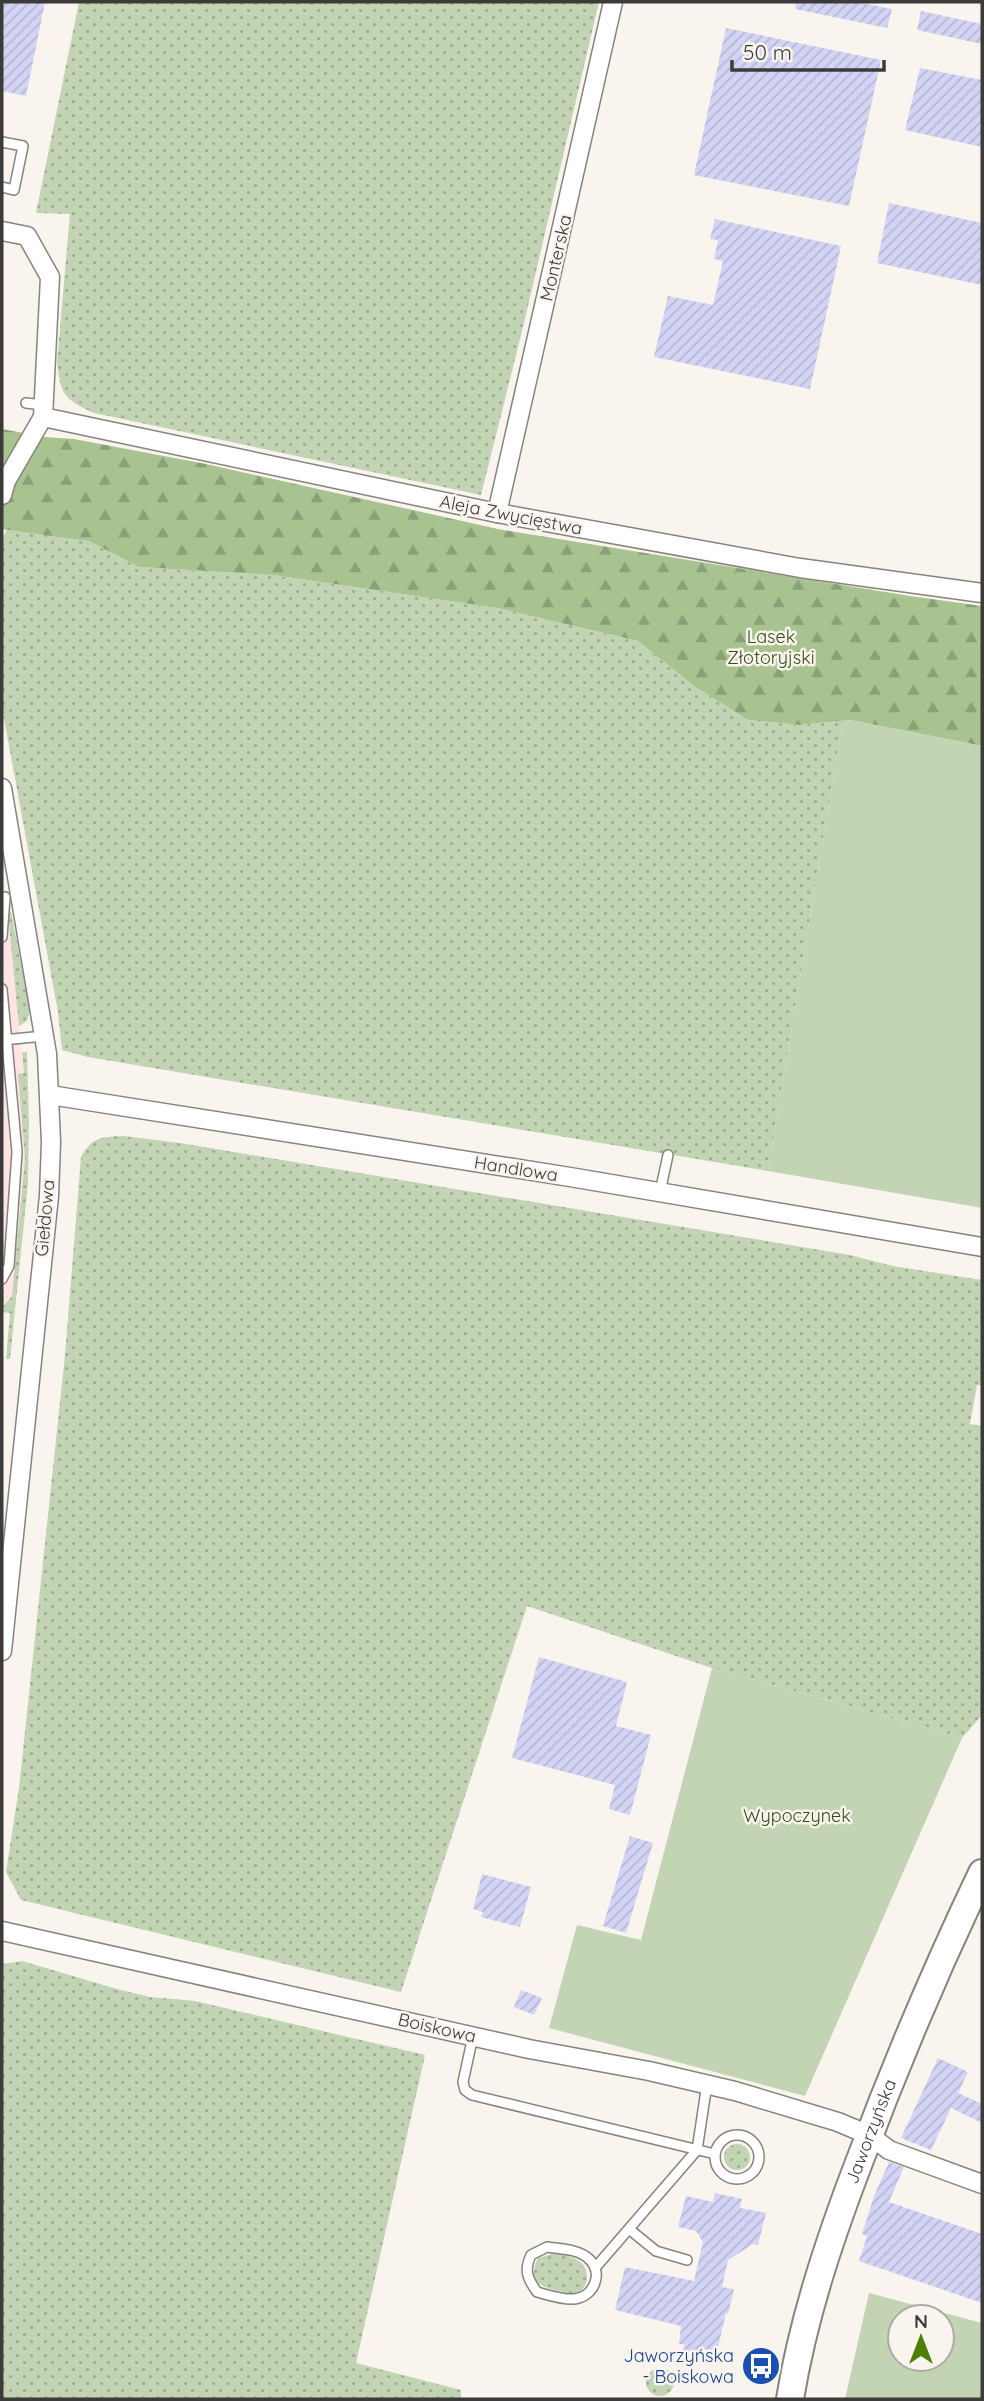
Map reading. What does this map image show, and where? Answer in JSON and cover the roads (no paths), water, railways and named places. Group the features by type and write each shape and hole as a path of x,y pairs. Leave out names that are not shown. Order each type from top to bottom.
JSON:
{"street":[{"name":"Monterska","path":"497,513 613,2"},
{"path":"2,231 27,236 50,277 37,408 2,495"},
{"name":"Aleja Zwycięstwa","path":"37,408 497,513 800,568 982,593"},
{"name":"Giełdowa","path":"2,788 9,897 44,1036 50,1095 49,1196 2,1650"},
{"name":"Handlowa","path":"50,1095 660,1192 982,1247"},
{"name":"Jaworzyńska","path":"790,2399 803,2336 825,2257 869,2135 940,1962 982,1873"},
{"name":"Boiskowa","path":"2,1931 473,2036 707,2084 802,2110 869,2135 889,2151 982,2184"}],"lane":[{"path":"2,142 23,146 14,190 2,187"},
{"path":"2,937 9,897"},
{"path":"2,989 4,1040 18,1157 9,1266 2,1279"},
{"path":"4,1040 44,1036"},
{"path":"660,1192 668,1155"},
{"path":"473,2036 463,2082 465,2090 471,2095 715,2154"},
{"path":"595,2268 589,2258 579,2253 547,2247 531,2255 526,2266 527,2279 537,2292 572,2300 583,2297 592,2290 596,2279 595,2268 697,2151 707,2084"},
{"path":"733,2135 743,2136 753,2141 759,2150 760,2161 756,2171 746,2179 733,2180 721,2174 715,2163 715,2154 723,2140 733,2135"},
{"path":"629,2229 656,2251 687,2260"}],"place":[{"name":"Jaworzyńska - Boiskowa","path":"761,2366"}],"park label":[{"name":"Lasek Złotoryjski","path":"771,647"},
{"name":"Wypoczynek","path":"797,1816"}]}
